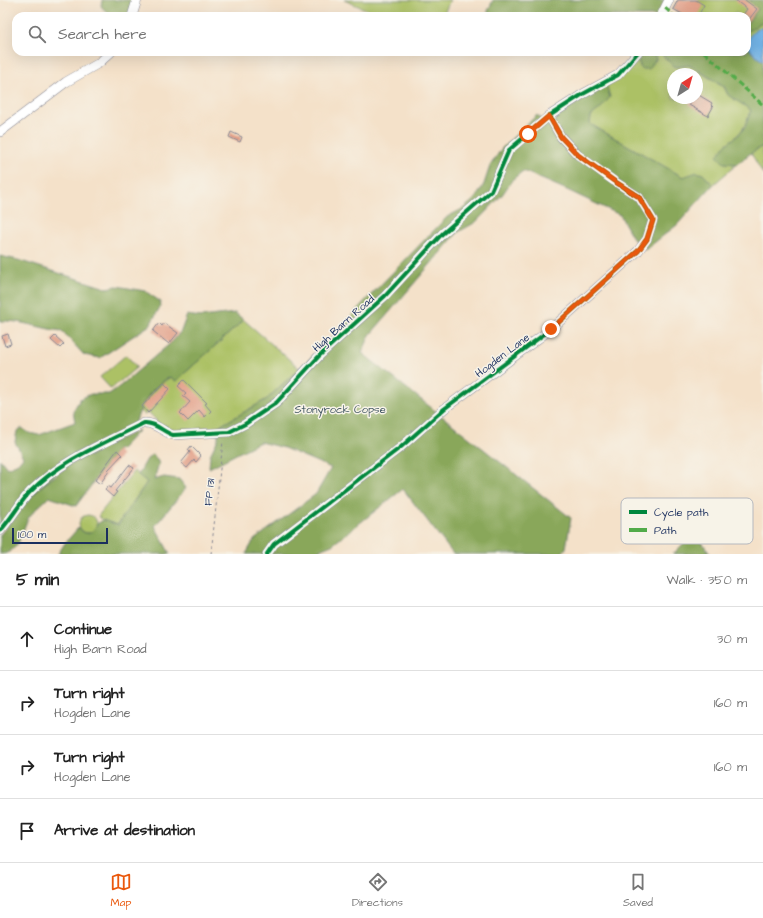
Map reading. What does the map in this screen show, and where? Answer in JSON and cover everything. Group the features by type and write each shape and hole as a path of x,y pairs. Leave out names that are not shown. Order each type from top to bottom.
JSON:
{"street":[{"path":"133,12 137,0"},
{"path":"663,12 669,0"},
{"path":"0,132 66,82 99,63 106,56"},
{"name":"High Barn Road","path":"0,531 30,492 53,473 74,458 144,423 149,423 166,433 174,435 229,432 245,424 276,403 320,355 386,296 442,234 491,192 509,150 549,116 583,94 618,75 635,56"},
{"name":"Hogden Lane","path":"267,554 274,544 401,447 444,409 551,329 638,251 647,239 653,220 639,197 578,155 561,137 549,116"}],"green space":[{"path":"102,0 134,0 130,12 106,12 101,6"},
{"path":"344,0 450,0 445,12 372,12"},
{"path":"493,0 667,0 661,12 488,11"},
{"path":"678,0 749,0 758,9 751,18 751,12 678,12 673,9"},
{"path":"749,0 763,0 763,21 751,29 751,18 758,9"},
{"path":"763,21 763,28 757,30 751,37 751,29"},
{"path":"751,52 763,61 763,146 737,164 724,163 717,156 725,145 736,137 745,127 751,110 728,95 724,86 703,73 703,68 694,68 689,65 677,67 673,66 664,56 751,56"},
{"path":"655,56 664,56 673,66 677,67 689,65 694,68 667,68 667,104 703,104 703,74 724,87 728,95 751,110 742,130 725,145 725,163 737,164 713,185 703,174 683,177 590,124 591,116 601,108 606,84 637,57 641,69 656,60"},
{"path":"655,56 656,59 649,69 641,69 637,57"},
{"name":"Stonyrock Copse","path":"606,84 610,97 601,108 591,116 590,124 683,177 697,172 703,174 713,185 677,225 645,250 634,240 620,215 523,171 513,179 502,195 476,222 460,231 452,239 370,335 362,353 571,518 566,548 561,554 453,554 403,489 332,545 309,554 246,554 254,540 316,494 331,468 284,448 260,442 209,468 210,455 218,439 218,427 267,399 334,336 362,304 447,217 464,208 476,198 484,184 490,166 502,148 537,115 546,123"},
{"path":"763,146 763,174 751,153"},
{"path":"0,256 18,260 106,288 117,286 145,291 161,302 160,307 150,325 100,358 84,355 62,331 23,323 0,321"},
{"path":"235,313 244,320 176,381 170,377 157,386 143,403 135,425 75,454 0,527 0,459 7,468 18,463 23,457 15,442 17,431 22,428 29,433 39,435 75,422 73,411 80,399 91,394 109,394 120,386 173,341 181,331 187,315 201,317"},
{"path":"244,320 299,368 267,399 218,427 218,430 182,431 167,429 156,422 156,420 149,413 145,415 139,410 156,387 171,377 176,381"},
{"path":"126,355 137,367 111,389 100,377"},
{"path":"139,430 120,450 118,449 76,506 49,497 29,517 16,546 7,553 0,554 0,535 32,494 75,460"},
{"path":"153,454 159,463 154,480 164,477 179,479 186,488 155,526 170,554 58,554 65,543 79,527 83,532 87,533 93,531 97,524 103,520 118,525 147,482 138,475 147,459"},
{"path":"134,471 147,482 117,525 103,520 98,516"},
{"path":"88,515 94,518 97,524 94,530 88,533 82,530 79,524 82,518"},
{"path":"683,544 703,544 710,554 673,554"}],"water":[{"path":"759,28 763,28 763,61 751,50 751,35"}],"building":[{"path":"678,0 696,0 704,5 700,12 679,12 673,9"},
{"path":"735,0 745,0 757,9 751,17 751,12 745,12 747,9"},
{"path":"703,98 712,103 711,105 713,107 708,116 689,105 703,104"},
{"path":"231,132 242,137 240,142 229,137"},
{"path":"159,323 162,326 164,323 178,333 169,344 153,331"},
{"path":"8,334 11,344 5,346 2,336"},
{"path":"55,336 64,344 60,348 51,340"},
{"path":"184,380 207,403 205,404 211,411 205,417 199,410 188,421 180,413 190,402 183,396 186,393 178,386"},
{"path":"164,383 170,389 148,413 142,406"},
{"path":"191,446 201,456 196,462 194,460 187,468 181,463 190,452 188,450"},
{"path":"117,450 122,455 108,470 109,471 100,484 95,480"},
{"path":"129,465 134,468 115,491 117,492 113,497 105,490 108,486 111,488"}],"marked path":[{"path":"665,8 670,12"},
{"path":"708,56 763,105"}],"cycle path":[{"path":"0,531 30,492 55,471 69,461 144,423 152,424 173,435 229,432 245,424 276,403 320,355 385,296 442,234 491,191 509,150 549,116 583,94 618,75 635,56"},
{"path":"267,554 274,544 401,447 444,409 551,329 638,251 647,239 653,220 639,197 578,155 561,137 549,116"}],"route":[{"path":"528,134 549,116 561,137 578,155 639,197 653,220 647,239 638,251 551,329"}]}
